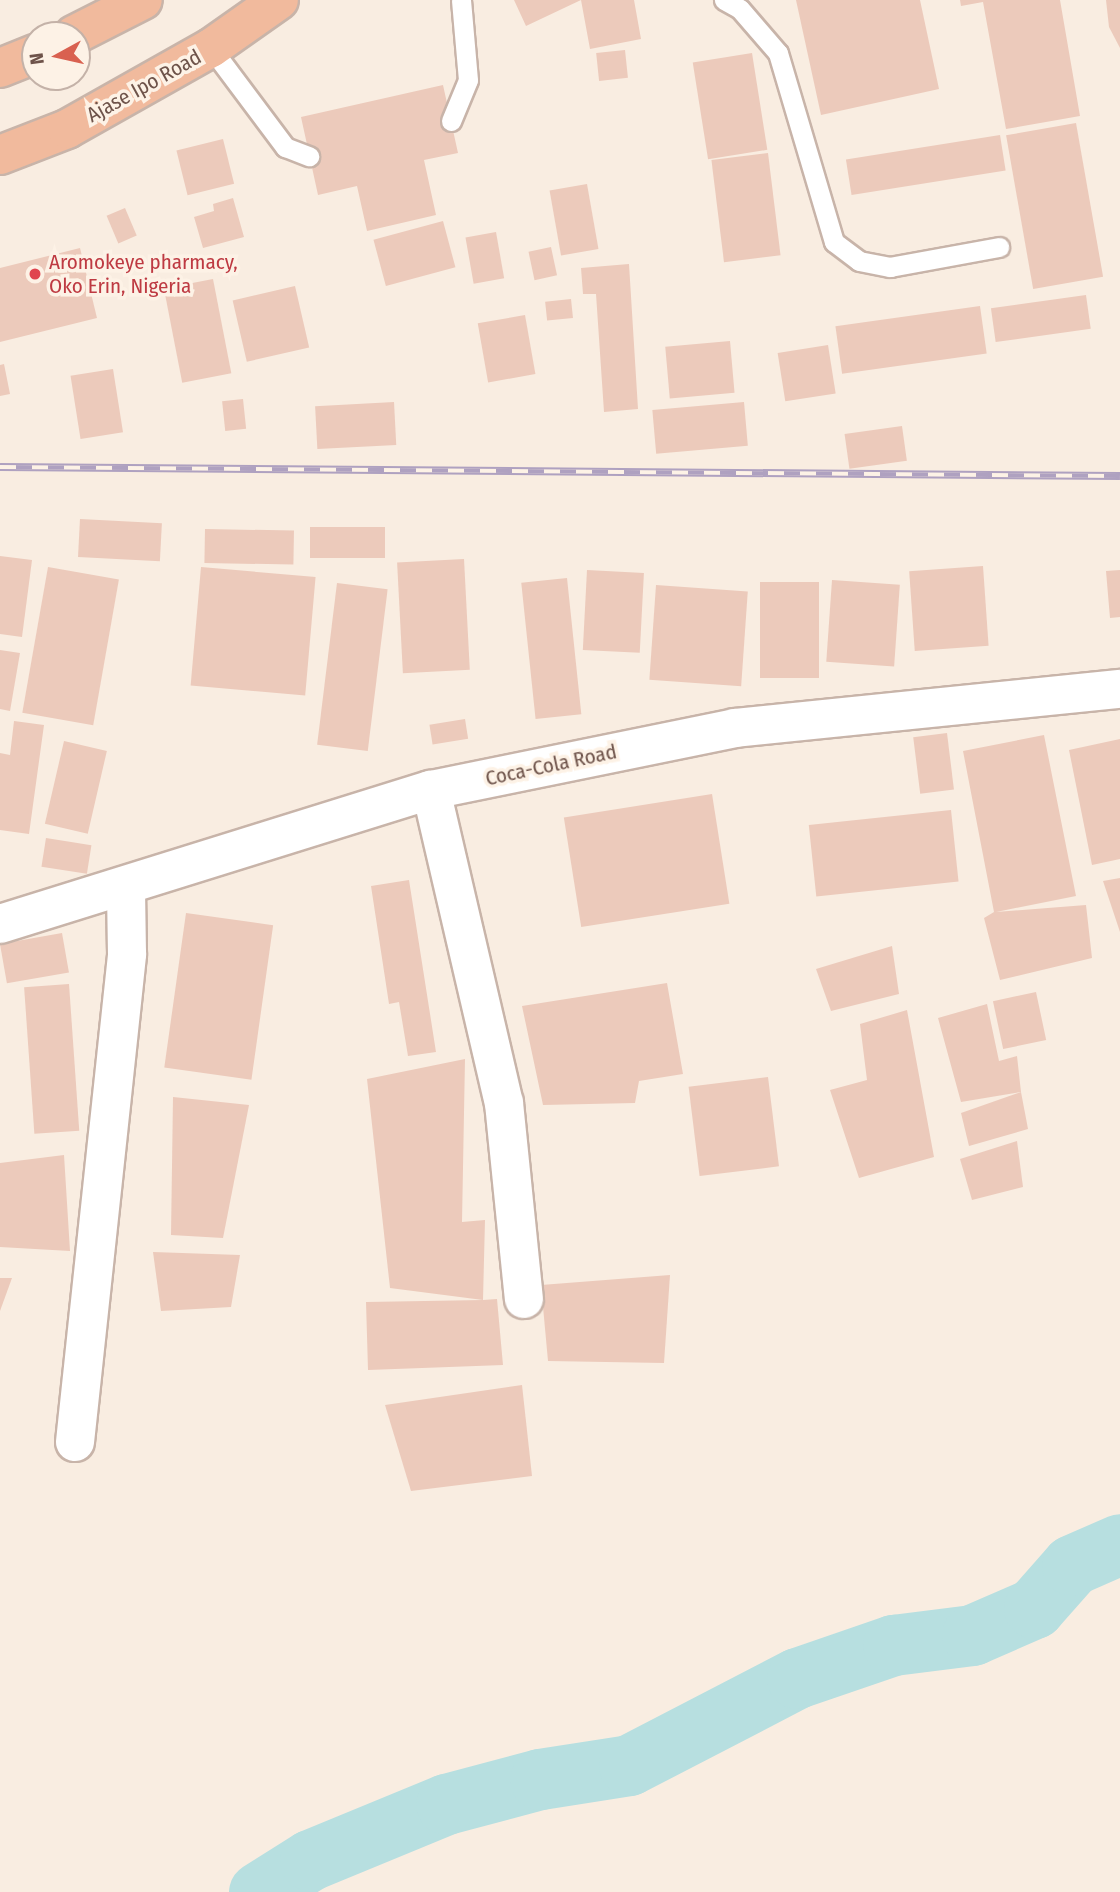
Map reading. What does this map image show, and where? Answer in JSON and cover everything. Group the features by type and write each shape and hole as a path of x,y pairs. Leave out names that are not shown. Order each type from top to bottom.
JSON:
{"highway":[{"path":"91,26 143,0"},
{"name":"Ajase Ipo Road","path":"0,155 67,129 211,48 279,0"},
{"path":"0,68 21,60"}],"street":[{"name":"Coca-Cola Road","path":"0,924 126,888 431,790 736,728 1120,689"},
{"path":"431,790 504,1103 524,1299"},
{"path":"75,1442 127,954 126,888"}],"lane":[{"path":"451,121 468,80 461,0"},
{"path":"724,0 740,9 778,53 834,242 859,261 890,267 999,247"},
{"path":"211,48 285,147 309,156"}],"building":[{"path":"514,0 581,0 526,26"},
{"path":"581,0 634,0 641,39 590,49"},
{"path":"796,0 920,0 939,89 821,115"},
{"path":"960,0 1060,0 1080,116 1006,129 983,2 961,6"},
{"path":"1106,0 1120,0 1120,48 1109,27"},
{"path":"625,50 628,78 599,81 596,53"},
{"path":"752,53 767,150 708,159 693,62"},
{"path":"443,85 458,153 424,160 436,215 367,231 357,186 318,195 301,117"},
{"path":"1076,123 1103,277 1033,289 1006,135"},
{"path":"1000,135 1006,171 852,195 846,159"},
{"path":"223,139 234,184 188,195 176,151"},
{"path":"768,153 781,255 724,262 711,160"},
{"path":"587,184 598,249 561,256 550,191"},
{"path":"233,198 244,237 203,248 194,217 214,211 213,204"},
{"path":"125,208 137,236 118,243 107,216"},
{"path":"443,221 455,267 386,286 373,240"},
{"path":"496,232 504,278 474,284 465,237"},
{"path":"551,247 557,275 535,280 529,252"},
{"path":"80,248 97,318 0,342 0,268"},
{"path":"629,264 638,409 604,412 596,294 583,294 581,268"},
{"path":"213,279 231,373 182,383 164,289"},
{"path":"295,286 309,347 247,362 233,300"},
{"path":"1086,295 1091,329 996,342 991,308"},
{"path":"571,299 573,318 547,321 545,302"},
{"path":"980,306 987,354 842,374 835,326"},
{"path":"525,315 535,374 488,382 478,323"},
{"path":"730,341 735,393 670,398 665,347"},
{"path":"828,345 836,393 785,401 778,353"},
{"path":"4,364 10,394 0,396 0,365"},
{"path":"113,369 123,432 81,439 71,376"},
{"path":"243,399 246,429 225,431 222,401"},
{"path":"394,402 396,445 317,449 315,406"},
{"path":"744,402 748,446 656,454 652,410"},
{"path":"902,426 907,461 849,469 845,434"},
{"path":"80,519 162,523 160,561 78,557"},
{"path":"310,527 385,527 385,558 310,558"},
{"path":"205,529 294,531 293,565 204,563"},
{"path":"0,556 32,560 22,637 0,634"},
{"path":"464,559 470,670 403,673 397,563"},
{"path":"983,566 989,646 915,651 909,571"},
{"path":"48,567 119,580 93,725 22,713"},
{"path":"201,567 316,577 305,696 191,686"},
{"path":"587,570 644,573 640,653 583,650"},
{"path":"1120,570 1120,617 1110,618 1106,571"},
{"path":"567,578 581,714 536,719 521,583"},
{"path":"832,580 900,585 894,667 826,662"},
{"path":"760,582 819,582 819,678 760,678"},
{"path":"337,583 388,589 368,751 317,745"},
{"path":"656,585 748,591 741,686 649,680"},
{"path":"0,650 20,653 10,711 0,709"},
{"path":"465,719 468,739 433,744 429,725"},
{"path":"14,721 44,725 29,834 0,830 0,753 10,755"},
{"path":"947,733 954,790 920,794 913,737"},
{"path":"1044,735 1076,896 996,912 1086,905 1092,958 1000,980 984,918 994,912 963,751"},
{"path":"1120,739 1120,859 1092,865 1069,750"},
{"path":"64,741 107,751 88,834 45,824"},
{"path":"712,794 729,904 581,927 564,817"},
{"path":"951,810 959,882 816,897 809,825"},
{"path":"46,838 91,845 87,874 41,867"},
{"path":"1120,878 1120,932 1103,881"},
{"path":"409,880 436,1052 408,1056 399,1002 389,1004 371,886"},
{"path":"186,913 273,925 251,1080 164,1067"},
{"path":"62,933 69,972 7,983 0,944"},
{"path":"892,946 899,994 831,1011 816,969"},
{"path":"667,983 683,1074 639,1081 635,1103 543,1105 522,1006"},
{"path":"69,984 79,1131 34,1134 24,987"},
{"path":"1036,992 1046,1040 1003,1049 993,1001"},
{"path":"987,1004 999,1061 1017,1056 1021,1092 961,1102 938,1018"},
{"path":"907,1010 934,1157 859,1178 830,1090 867,1080 860,1024"},
{"path":"465,1059 462,1222 485,1220 483,1300 390,1288 367,1079"},
{"path":"768,1077 779,1166 700,1176 689,1087"},
{"path":"1021,1092 1028,1129 969,1146 961,1113"},
{"path":"173,1097 249,1105 223,1238 171,1235"},
{"path":"1017,1141 1023,1187 972,1200 960,1159"},
{"path":"64,1155 70,1251 0,1247 0,1163"},
{"path":"153,1252 240,1255 231,1307 161,1311"},
{"path":"670,1275 664,1363 548,1361 541,1285"},
{"path":"0,1278 12,1278 0,1311"},
{"path":"497,1299 503,1365 368,1370 366,1302"},
{"path":"522,1385 532,1476 411,1491 385,1405"}],"waterway":[{"path":"259,1892 310,1860 446,1804 540,1779 629,1765 797,1678 893,1645 972,1635 1034,1608 1072,1565 1120,1544"}],"railway":[{"path":"0,467 1120,476"}],"place":[{"name":"Aromokeye pharmacy, Oko Erin, Nigeria","path":"35,274"}]}
